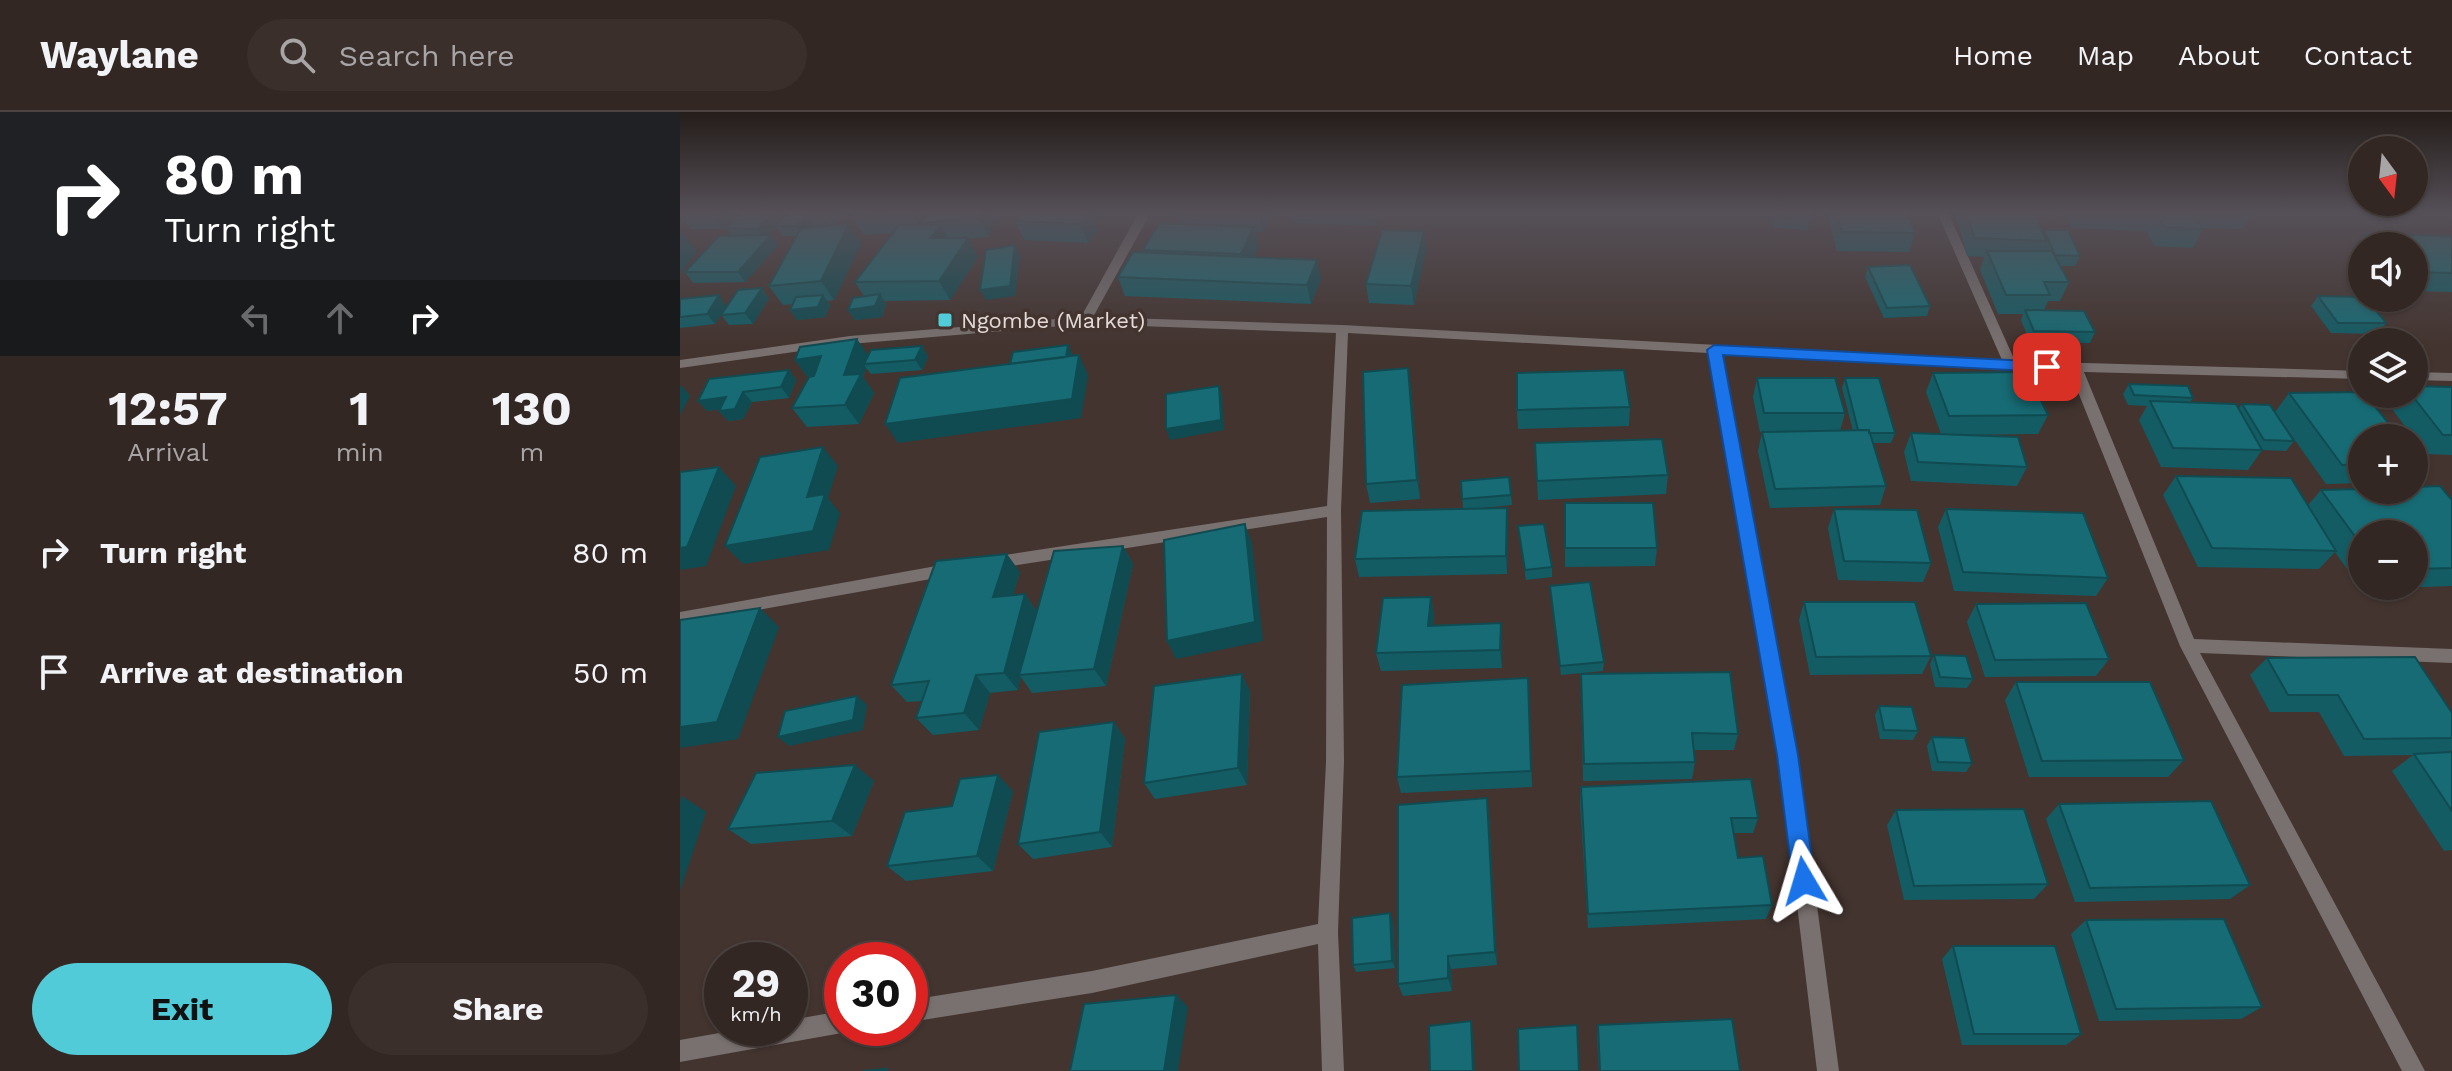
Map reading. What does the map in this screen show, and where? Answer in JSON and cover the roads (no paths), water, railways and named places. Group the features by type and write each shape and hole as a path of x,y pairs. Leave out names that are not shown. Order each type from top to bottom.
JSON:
{"street":[{"path":"1085,320 1120,257"},
{"path":"1963,257 2010,365"},
{"path":"680,364 850,340 1085,320 1342,329 2010,365 2348,375"},
{"path":"1333,1071 1328,932 1335,762 1334,510 1342,329"},
{"path":"1714,350 1788,755 1828,1071"},
{"path":"2075,367 2188,646 2414,1071"},
{"path":"2428,376 2452,377"},
{"path":"680,618 1077,548 1334,510"},
{"path":"2188,646 2452,656"},
{"path":"928,1008 1092,982 1328,932"},
{"path":"680,1051 824,1025"}],"place":[{"name":"Ngombe (Market)","path":"945,320"}]}
